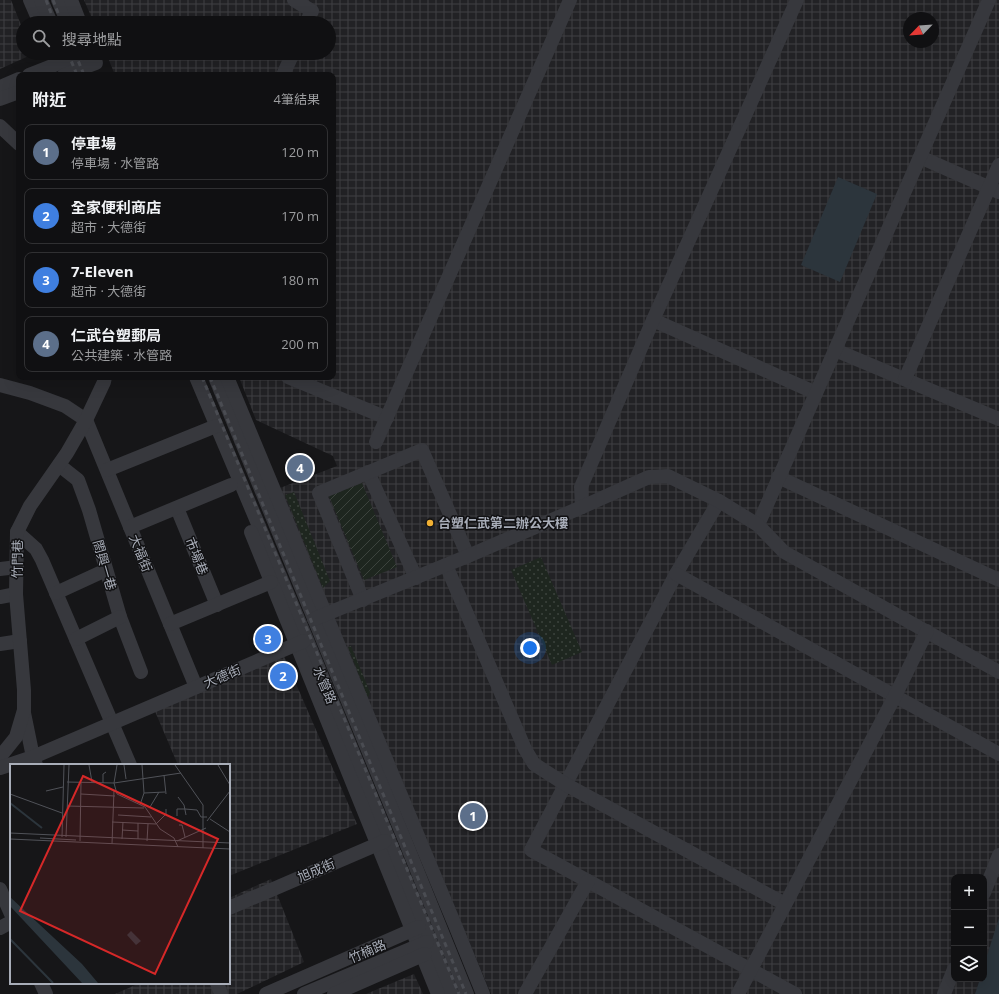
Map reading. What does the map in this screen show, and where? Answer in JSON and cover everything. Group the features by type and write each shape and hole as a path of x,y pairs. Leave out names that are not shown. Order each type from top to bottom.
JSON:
{"street":[{"path":"30,0 37,16"},
{"path":"41,0 48,16"},
{"path":"58,0 65,16"},
{"path":"71,0 77,16"},
{"path":"294,0 312,11 310,16"},
{"path":"376,442 570,0"},
{"path":"582,507 581,487 653,320 797,0"},
{"path":"758,524 989,0"},
{"path":"284,72 290,60"},
{"path":"41,72 89,62"},
{"path":"0,86 16,80"},
{"path":"0,99 16,93"},
{"path":"0,126 16,141"},
{"path":"920,157 994,190"},
{"path":"905,379 994,190 999,165"},
{"path":"653,320 816,393"},
{"path":"835,350 999,419"},
{"name":"竹門巷","path":"0,758 16,737 24,710 24,690 16,594 17,532 30,506 86,420 104,380"},
{"name":"水管路","path":"188,380 212,427 302,642 426,948 438,994"},
{"name":"水管路","path":"197,380 231,485 271,582 302,642"},
{"name":"水管路","path":"216,380 320,617"},
{"name":"水管路","path":"228,380 402,832 467,994"},
{"path":"295,380 387,418"},
{"path":"0,385 30,393 65,406 86,420"},
{"name":"大福街","path":"86,420 196,687"},
{"path":"107,470 212,427"},
{"path":"363,600 319,494 368,472 422,450 468,556"},
{"name":"閤興一巷","path":"58,465 78,480 89,510 120,617 141,672"},
{"path":"368,472 416,578"},
{"path":"320,617 468,556 582,507 649,476 668,476 719,501 758,524 784,552 999,672"},
{"path":"778,478 999,580"},
{"path":"130,527 231,485"},
{"path":"719,501 676,574 531,850 795,994"},
{"name":"市場巷","path":"177,508 217,604"},
{"path":"17,532 36,549 130,764"},
{"path":"446,565 525,749 534,764 565,784 784,904"},
{"path":"0,569 17,567"},
{"path":"56,593 106,570"},
{"path":"676,574 999,754"},
{"path":"170,624 271,582"},
{"path":"0,597 16,594"},
{"path":"76,639 120,617"},
{"path":"738,994 784,904 895,696 927,631"},
{"name":"水管路","path":"326,632 456,925 483,994"},
{"name":"大德街","path":"20,764 35,761 112,722 326,632"},
{"path":"0,644 20,641"},
{"path":"24,710 35,761"},
{"name":"大德街","path":"0,768 10,766"},
{"name":"旭成街","path":"230,908 383,842 402,832"},
{"path":"987,885 999,855"},
{"path":"525,994 588,881"},
{"path":"0,889 10,912"},
{"path":"0,928 10,923"},
{"name":"竹楠路","path":"334,994 426,948 442,931 456,925"},
{"name":"竹楠路","path":"269,993 418,928 442,931"},
{"name":"水管路","path":"426,948 452,994"},
{"name":"竹楠路","path":"304,994 426,948"},
{"path":"944,994 951,976"},
{"path":"217,984 221,994"}],"shaded area":[{"path":"0,0 11,0 17,16 16,16 16,60 20,60 0,69"},
{"path":"84,0 999,0 999,994 491,994 280,488 337,466 333,456 256,420 240,380 336,380 336,72 114,72 109,60 336,60 336,16 91,16"},
{"path":"838,177 877,194 840,282 801,265"},
{"path":"362,483 397,567 364,580 329,496"},
{"path":"294,492 330,581 323,588 285,495"},
{"path":"541,557 582,652 552,665 511,570"},
{"path":"351,646 370,692 368,698 348,647"},
{"path":"280,647 357,824 230,876 230,764 178,764 151,702"},
{"path":"271,879 304,962 237,994 115,994 138,984 230,984 230,898"},
{"path":"999,918 999,994 975,994 979,982 987,982 987,956"},
{"path":"414,974 423,994 366,994"}],"railway":[{"path":"46,0 52,16"},
{"path":"53,0 59,16"},
{"path":"71,60 76,72"},
{"path":"78,60 83,72"},
{"path":"203,380 459,994"},
{"path":"211,380 466,994"}],"place":[{"name":"仁武台塑郵局","path":"300,468"},
{"name":"台塑仁武第二辦公大樓","path":"430,523"},
{"name":"7-Eleven","path":"268,639"},
{"name":"全家便利商店","path":"283,676"},
{"name":"停車場","path":"473,816"}]}
